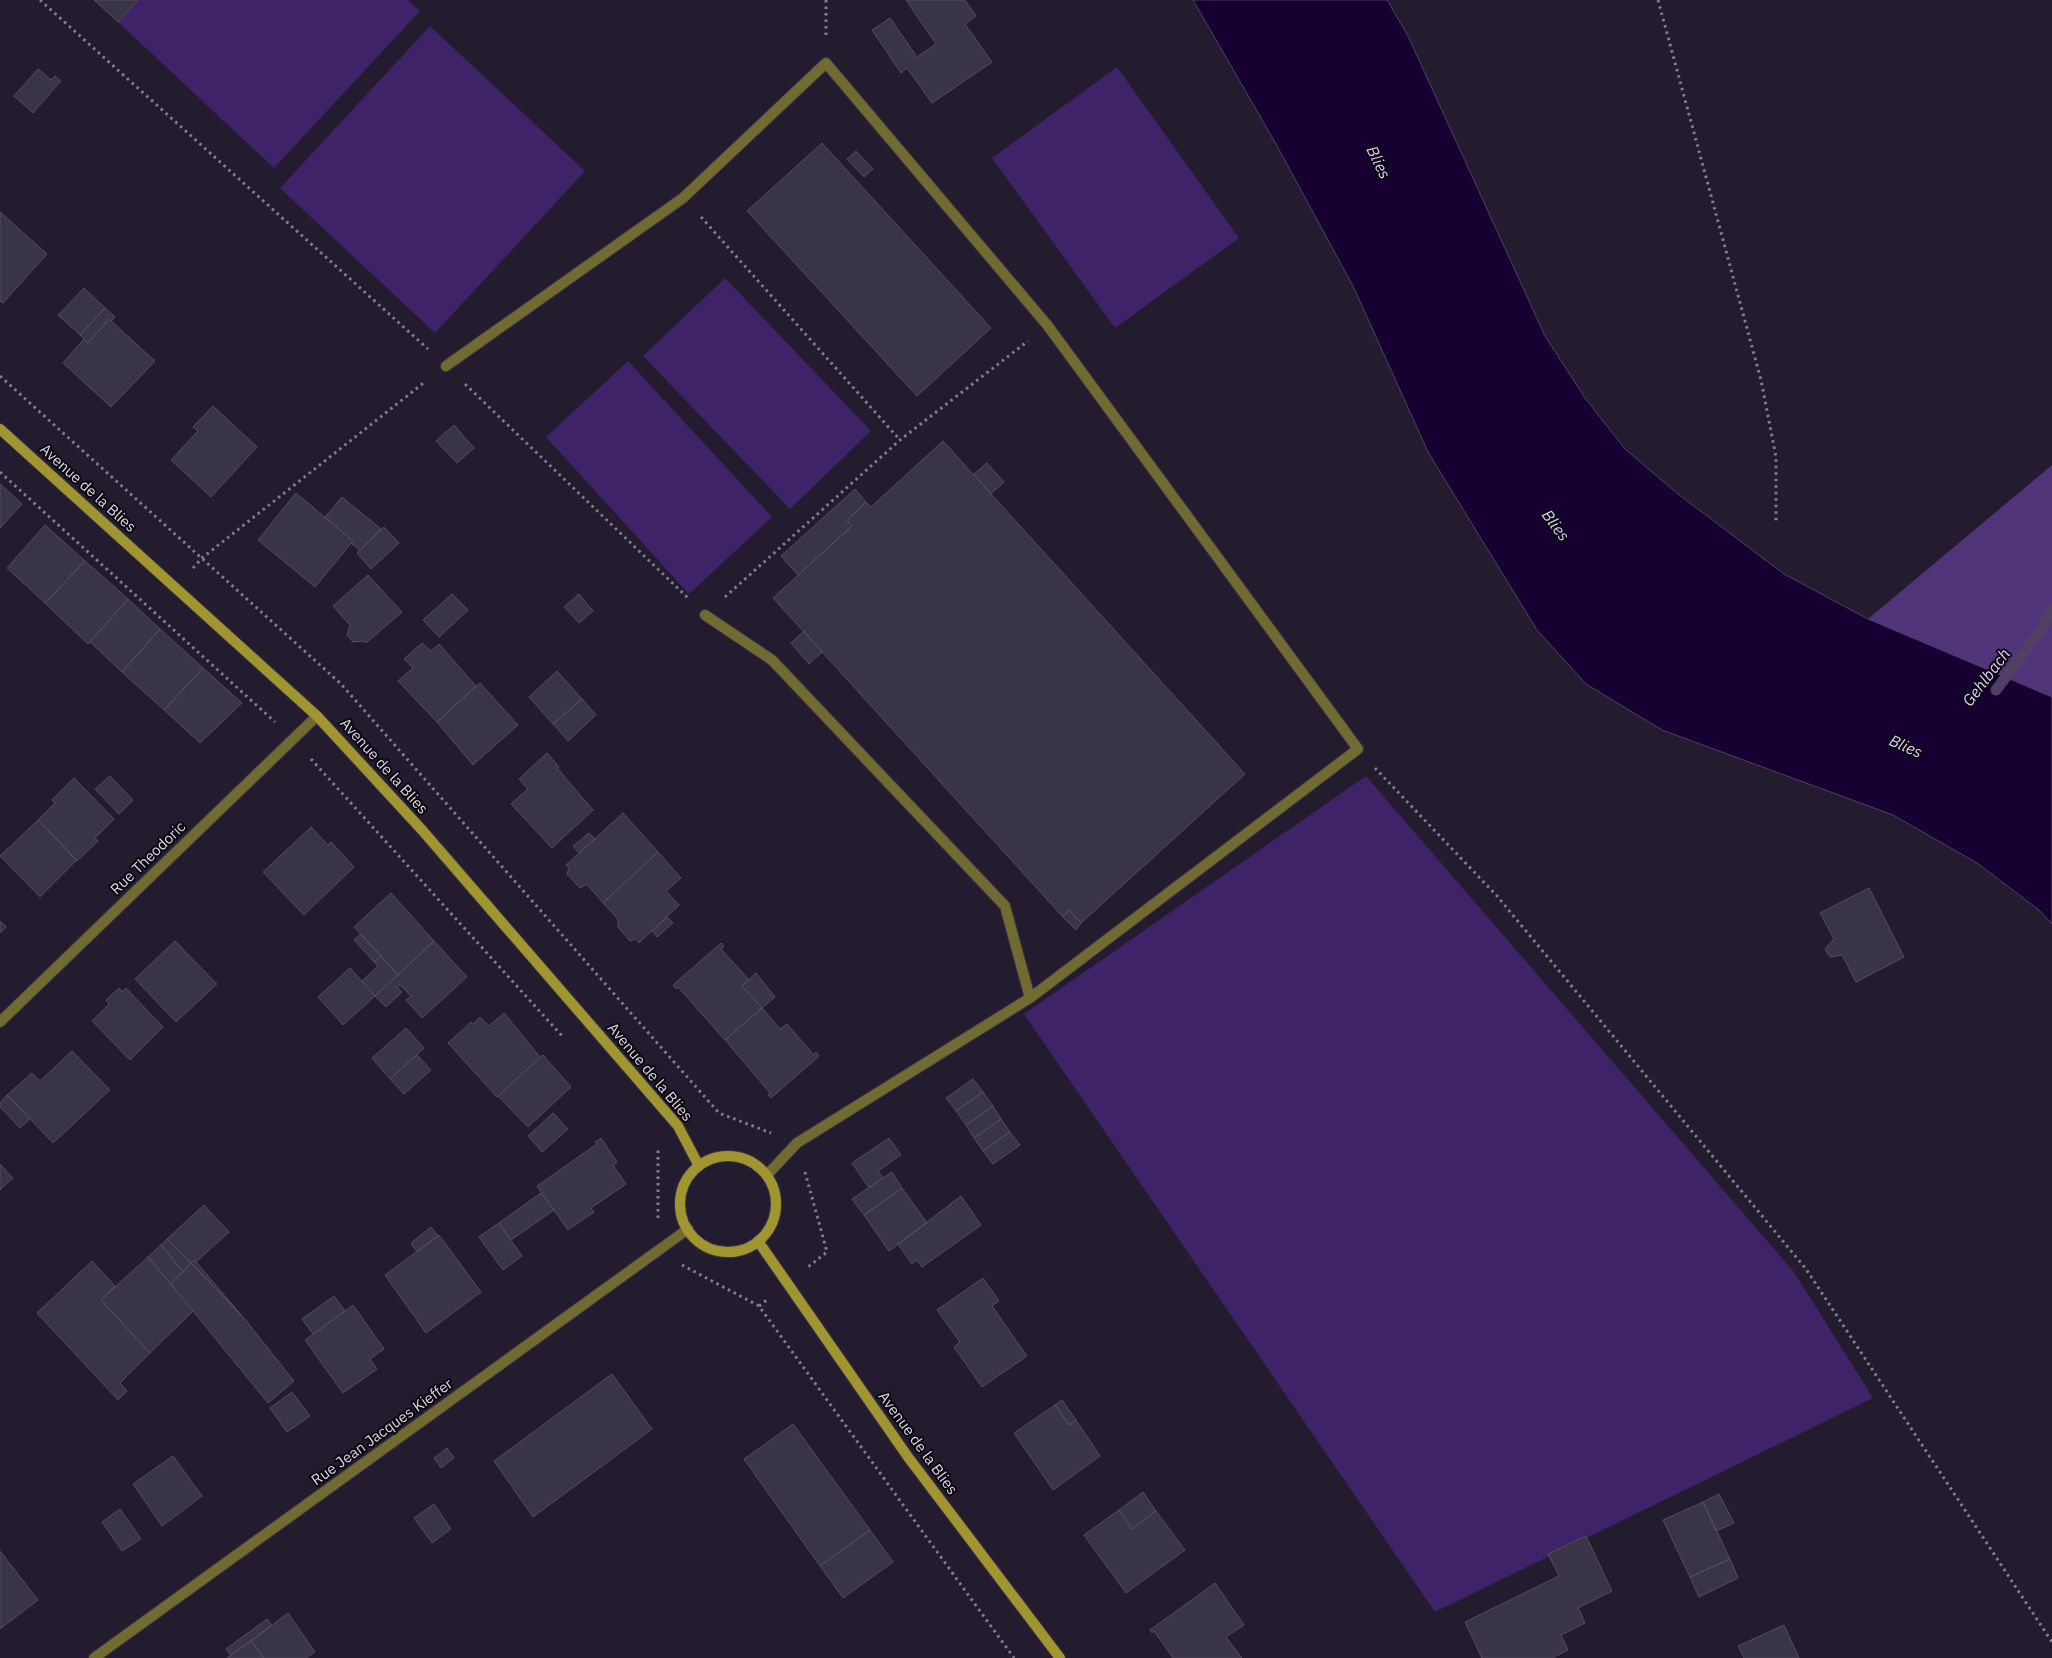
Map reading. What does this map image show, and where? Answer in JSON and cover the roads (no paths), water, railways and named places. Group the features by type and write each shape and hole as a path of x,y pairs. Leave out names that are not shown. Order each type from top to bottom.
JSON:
{"main road":[{"name":"Avenue de la Blies","path":"0,429 317,716 422,830 678,1126 699,1166"},
{"path":"728,1156 742,1158 756,1165 767,1175 774,1188 776,1202 774,1217 768,1230 758,1241 744,1249 728,1252 712,1249 698,1241 688,1229 682,1216 680,1202 683,1188 699,1166 712,1158 728,1156"},
{"name":"Avenue de la Blies","path":"758,1241 908,1457 1060,1658"}],"street":[{"path":"446,366 683,198 826,63 1048,326 1358,749 1030,998 797,1143 767,1175"},
{"path":"705,615 772,660 1005,906 1030,998"},
{"name":"Rue Theodoric","path":"0,1022 317,716"},
{"name":"Rue Jean Jacques Kieffer","path":"94,1658 688,1229"}],"water":[{"name":"Blies","path":"1193,0 1387,0 1408,36 1545,336 1585,398 1625,449 1678,494 1784,574 1868,619 2052,697 2052,924 2039,910 1977,863 1893,815 1662,730 1586,684 1537,630 1428,452 1354,288 1276,144"}],"waterway":[{"name":"Gehlbach","path":"1996,690 2041,630 2052,610"}]}
